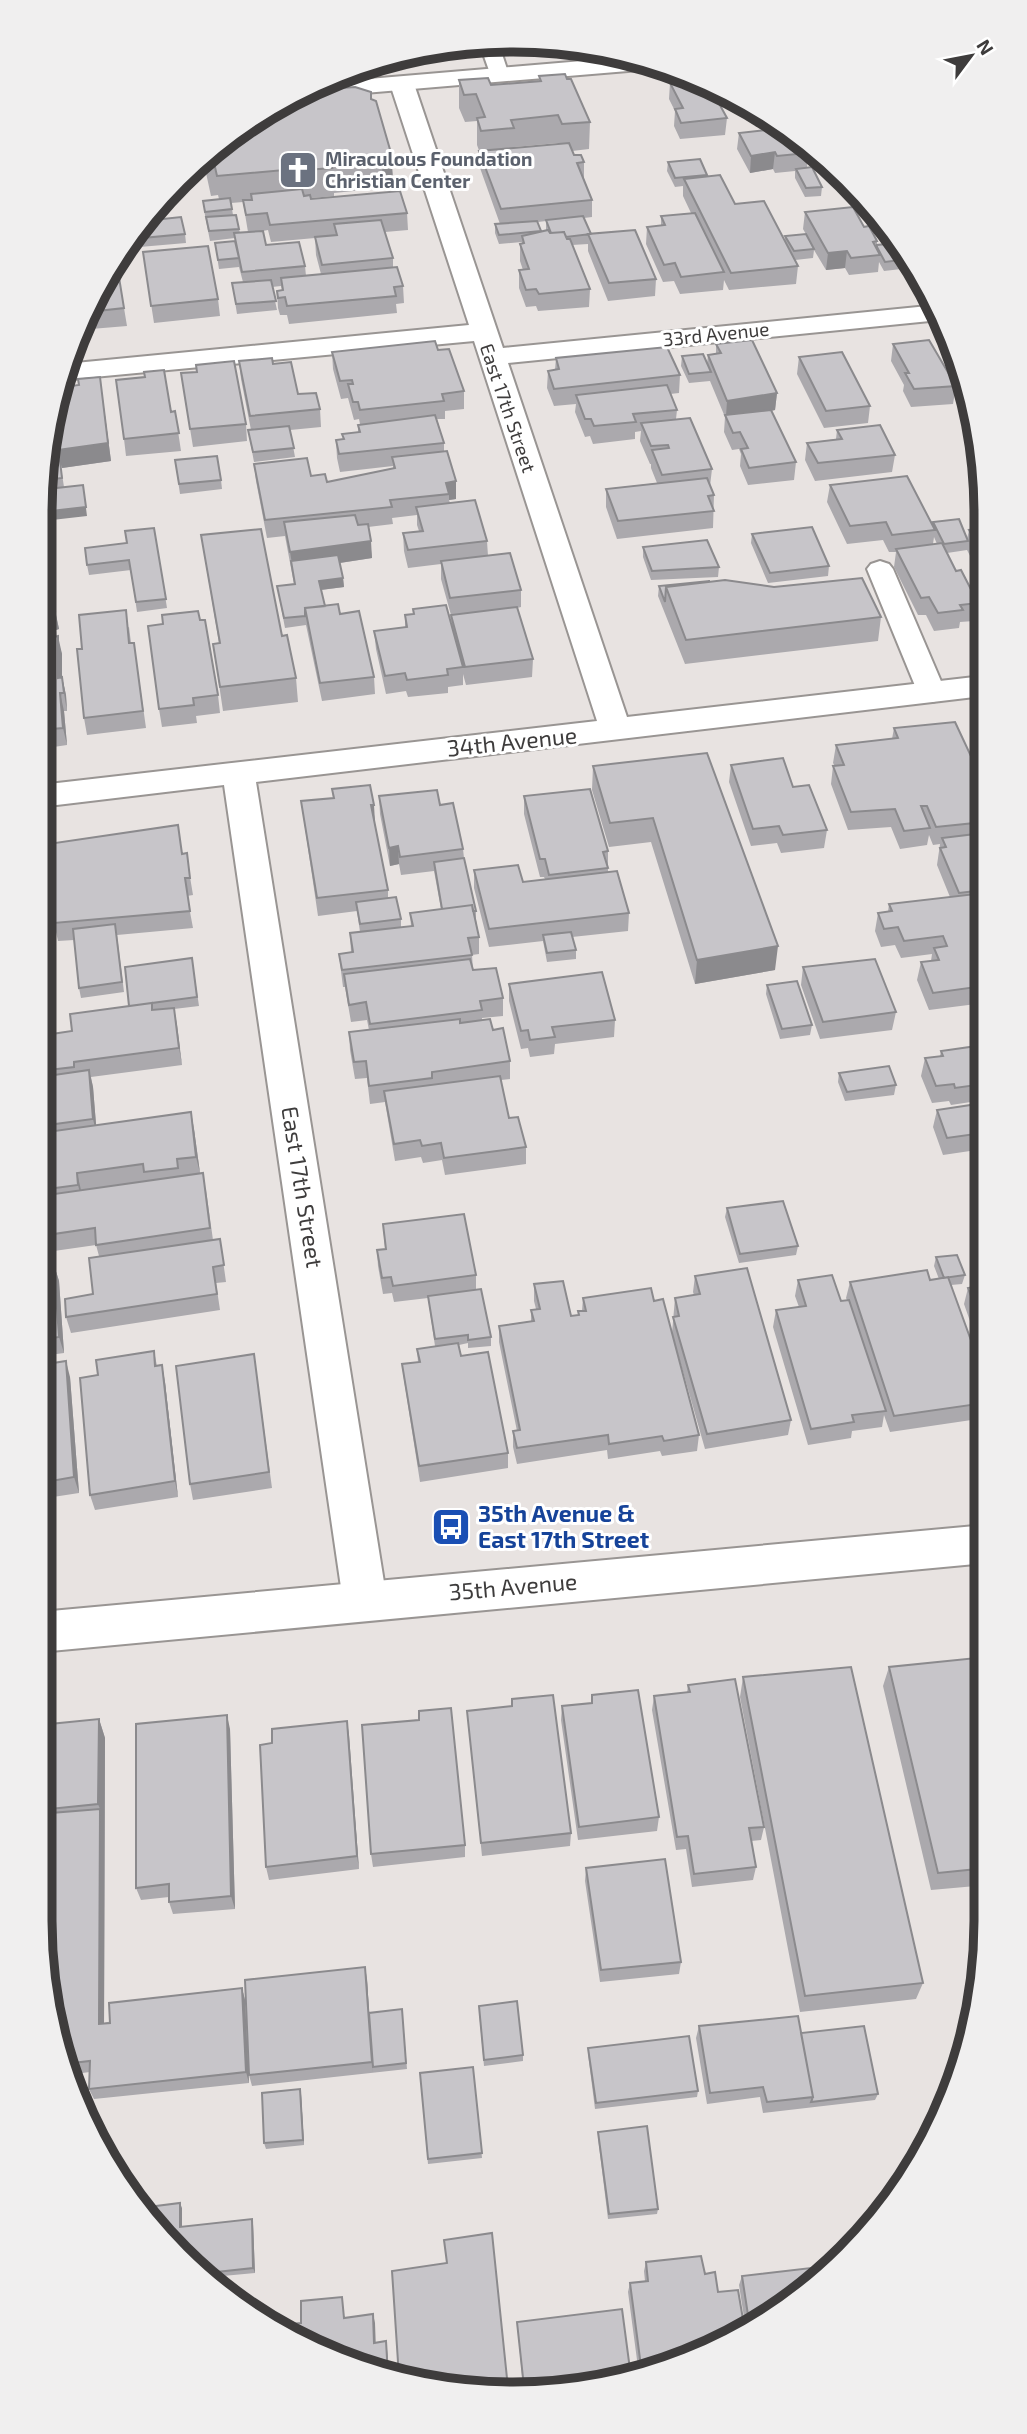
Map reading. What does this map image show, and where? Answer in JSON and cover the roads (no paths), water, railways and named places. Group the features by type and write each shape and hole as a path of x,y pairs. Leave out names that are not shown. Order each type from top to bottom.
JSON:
{"street":[{"path":"334,89 619,65"},
{"name":"East 17th Street","path":"402,84 616,731"},
{"name":"33rd Avenue","path":"75,371 928,313"},
{"name":"34th Avenue","path":"52,795 974,687"},
{"name":"East 17th Street","path":"238,773 365,1601"},
{"name":"35th Avenue","path":"52,1631 974,1545"}],"lane":[{"path":"492,53 499,75"},
{"path":"880,569 932,693"}],"place":[{"name":"Miraculous Foundation Christian Center","path":"298,170"},
{"name":"35th Avenue & East 17th Street","path":"451,1527"}]}
